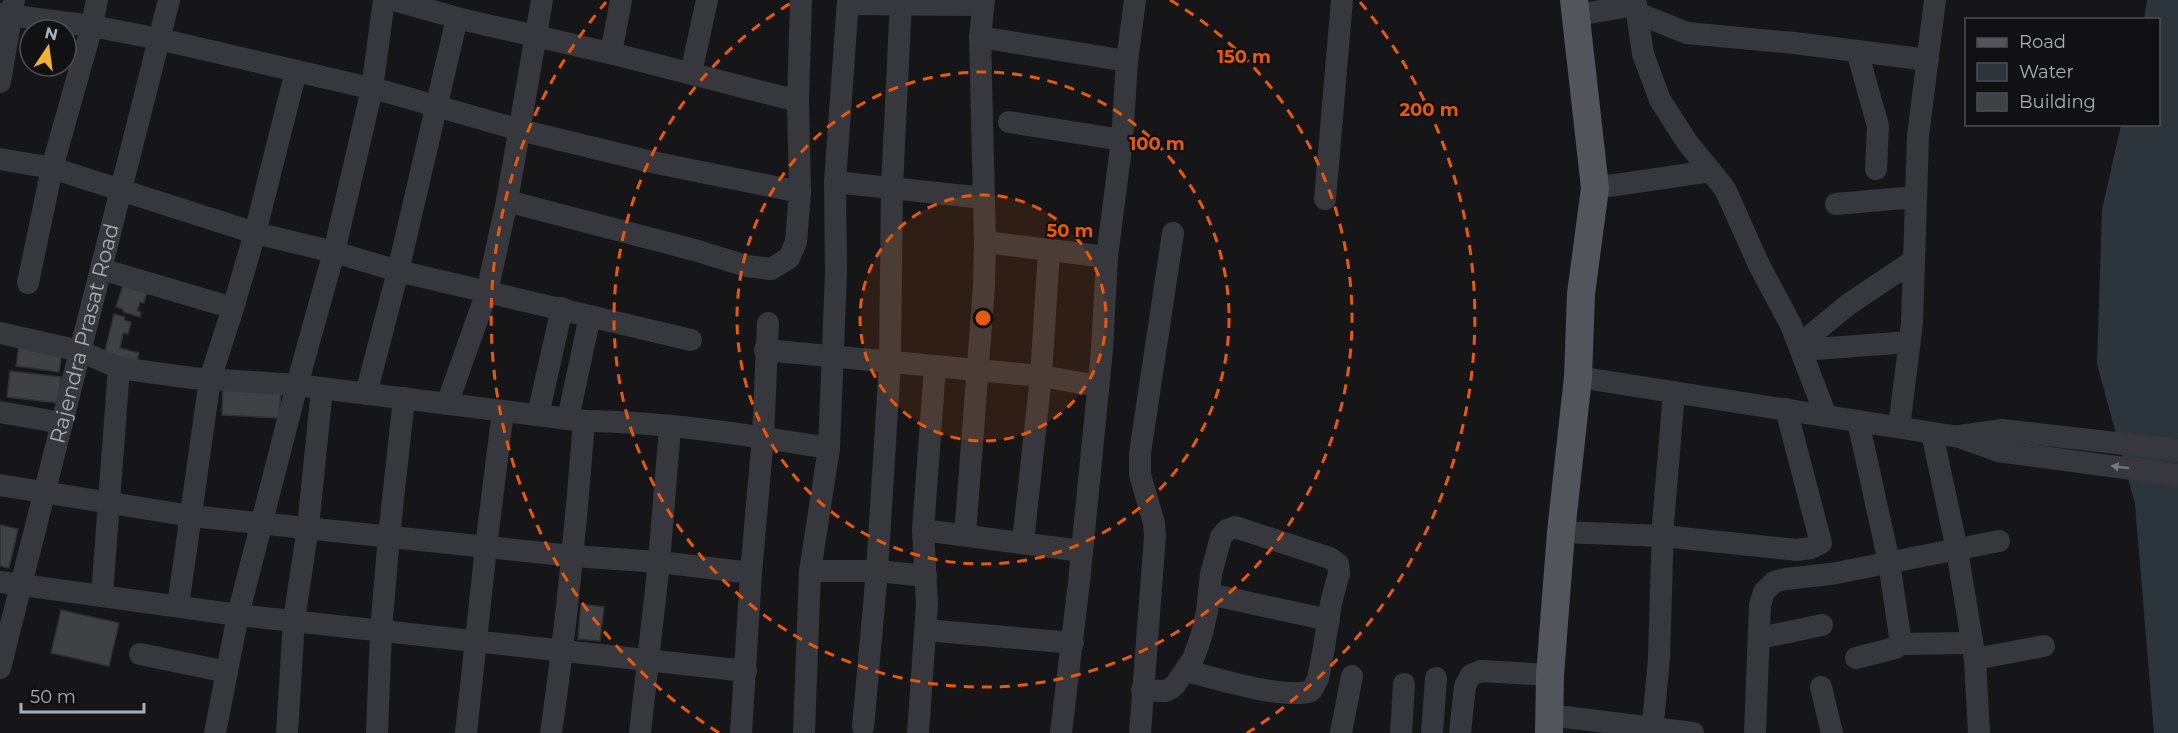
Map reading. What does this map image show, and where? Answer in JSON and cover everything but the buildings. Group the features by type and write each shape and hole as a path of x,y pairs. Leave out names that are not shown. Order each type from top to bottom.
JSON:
{"main road":[{"path":"1549,724 1550,675 1561,532 1578,377 1581,294 1595,188 1575,7"}],"street":[{"path":"28,283 52,168 92,26 97,0"},
{"name":"Rajendra Prasat Road","path":"0,668 10,584 44,492 169,0"},
{"path":"215,733 238,615 334,252 372,88 384,0"},
{"path":"393,0 464,13 534,36 611,53 798,101"},
{"path":"447,404 487,292 507,201 542,0"},
{"path":"611,53 621,0"},
{"path":"691,73 707,0"},
{"path":"507,201 698,251 746,266 771,270 789,258 796,242 800,192 798,101 801,0"},
{"path":"1061,733 1082,551 1098,386 1107,257 1122,140 1127,61 1135,0"},
{"path":"1325,199 1342,0"},
{"path":"1899,428 1912,323 1918,136 1935,0"},
{"path":"804,733 810,571 829,448 836,273 835,182 848,2 984,2 980,37 985,242 965,536"},
{"path":"863,728 877,571 890,363 892,187 901,2"},
{"path":"1575,7 1636,6 1687,33 1928,60"},
{"path":"1636,6 1643,54 1660,100 1687,142 1725,189 1759,265 1801,347 1826,416"},
{"path":"0,82 8,10 159,39 296,70 372,88 520,130 652,162 800,192"},
{"path":"366,394 438,106 464,13"},
{"path":"980,37 1127,61"},
{"path":"1857,51 1878,126 1876,169"},
{"path":"178,606 210,378 255,233 296,70"},
{"path":"1009,122 1122,140"},
{"path":"0,159 52,168 255,233 334,252 398,271 691,340"},
{"path":"1595,188 1711,171"},
{"path":"835,182 984,198"},
{"path":"1836,204 1915,197"},
{"path":"1140,733 1155,523 1140,476 1140,453 1173,233"},
{"path":"985,242 1107,257"},
{"path":"1023,542 1041,376 1049,250"},
{"path":"1801,347 1849,304 1913,261"},
{"path":"101,269 233,308"},
{"path":"538,415 562,308"},
{"path":"551,733 573,556 576,420 590,316"},
{"path":"741,733 751,573 763,437 765,350 768,323"},
{"path":"0,333 80,351 119,368 192,378 297,385 576,420 613,421 763,437 829,448"},
{"path":"1801,347 1909,342"},
{"path":"765,350 1041,376 1098,386"},
{"path":"918,733 927,604 923,530 935,367"},
{"path":"102,595 119,368"},
{"path":"1578,377 1959,437 2178,450"},
{"path":"287,733 294,621 308,527 322,389"},
{"path":"1652,731 1659,658 1663,536 1674,392"},
{"path":"377,733 381,630 404,398"},
{"path":"1786,409 1831,574"},
{"path":"466,733 503,411"},
{"path":"0,412 62,423"},
{"path":"1858,421 1889,562 1901,644"},
{"path":"640,733 659,562 670,428"},
{"path":"1932,433 1957,550 1974,651 1979,733"},
{"path":"2000,441 2178,475"},
{"path":"0,485 191,516 751,573"},
{"path":"1142,690 1165,691 1170,689 1186,670 1201,637 1211,574 1221,537 1227,530 1235,527 1324,556 1338,564 1339,573 1318,679 1311,691 1302,694 1279,692 1186,670"},
{"path":"923,530 1082,551"},
{"path":"1561,532 1663,536 1797,550 1811,548 1821,543"},
{"path":"1755,733 1760,605 1764,592 1774,582 1796,577 1831,574 1999,541"},
{"path":"810,571 877,571 926,576"},
{"path":"10,584 238,615 746,671"},
{"path":"1209,594 1329,620"},
{"path":"1760,638 1822,625"},
{"path":"926,630 1072,643"},
{"path":"1856,658 1895,648 1901,644 1974,651 2044,646"},
{"path":"140,654 227,672"},
{"path":"1460,733 1465,686 1471,675 1481,671 1550,675"},
{"path":"1341,733 1352,676"},
{"path":"1432,733 1436,678"},
{"path":"1401,733 1404,684"},
{"path":"1821,687 1832,733"},
{"path":"1549,724 1693,733"}],"water":[{"path":"2147,0 2178,0 2178,733 2154,733 2135,504 2097,364 2102,210 2121,126 2160,126 2160,18 2144,18"}]}
